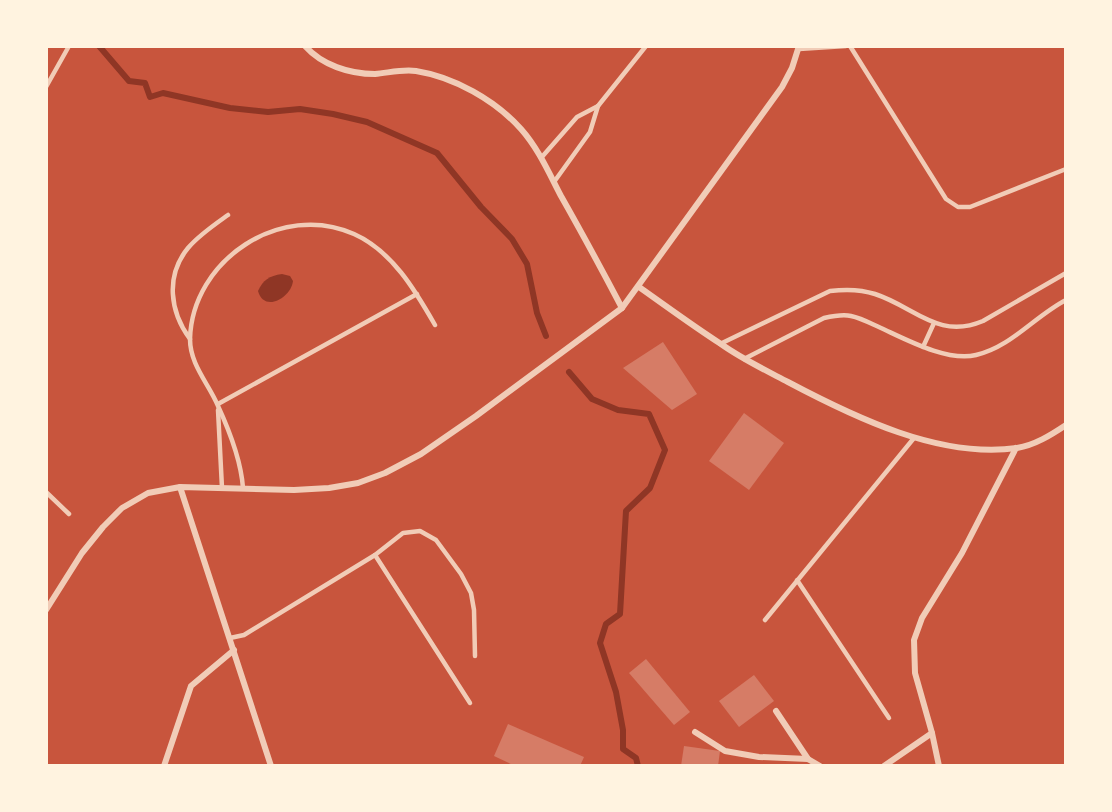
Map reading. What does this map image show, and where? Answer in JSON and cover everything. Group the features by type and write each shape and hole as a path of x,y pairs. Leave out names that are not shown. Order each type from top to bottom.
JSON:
{"street":[{"path":"305,46 313,56 344,71 374,74 413,70 450,80 477,94 505,114 522,130 541,158 622,308"},
{"path":"46,610 82,553 103,527 122,508 148,493 180,487 328,488 358,483 421,454 622,308 782,87 799,48"},
{"path":"639,286 744,359 848,411 914,438 978,449 1016,448 1032,444 1065,425"},
{"path":"939,765 915,673 914,640 922,618 962,554 1016,448"},
{"path":"180,487 271,765"},
{"path":"164,765 191,686 234,650"},
{"path":"776,711 808,759"},
{"path":"695,732 725,751 759,757 808,759 820,765"},
{"path":"884,765 932,733"}],"lane":[{"path":"46,87 69,46"},
{"path":"554,182 591,132 598,106 646,46"},
{"path":"799,48 848,46 946,199 957,207 969,207 1065,169"},
{"path":"541,158 577,117 598,106"},
{"path":"190,340 180,325 173,305 173,285 178,265 188,249 204,233 228,215"},
{"path":"243,488 242,469 218,404 198,371 190,340 198,302 214,272 241,246 257,236 278,228 303,224 320,225 354,234 375,247 394,264 417,294 435,325"},
{"path":"720,344 830,291 850,289 878,295 934,323 949,327 968,327 1065,273"},
{"path":"218,404 417,294"},
{"path":"744,359 824,318 838,315 852,316 953,357 976,356 995,348 1065,300"},
{"path":"924,346 934,323"},
{"path":"218,404 222,488"},
{"path":"765,620 914,438"},
{"path":"46,492 69,514"},
{"path":"230,638 244,635 375,555 403,533 420,531 436,540 461,574 471,593 474,610 475,656"},
{"path":"375,555 470,703"},
{"path":"797,580 889,718"}],"shaded area":[{"path":"282,274 290,276 293,281 288,293 277,301 271,302 261,298 258,291 264,281"}],"building":[{"path":"663,342 697,394 672,410 623,368"},
{"path":"744,413 784,443 749,490 709,461"},
{"path":"646,659 690,712 674,725 629,673"},
{"path":"754,675 774,701 739,727 719,701"},
{"path":"508,724 584,757 580,766 515,766 494,756"},
{"path":"684,746 720,751 718,766 681,766"}],"waterway":[{"path":"99,46 129,81 145,83 150,97 163,93 230,108 268,112 300,109 333,114 367,122 437,153 481,207 512,239 527,264 537,313 546,336"},
{"path":"569,372 592,399 618,410 649,414 665,450 650,488 626,511 620,614 606,624 600,643 616,692 623,730 623,749 636,758 638,766"}]}
